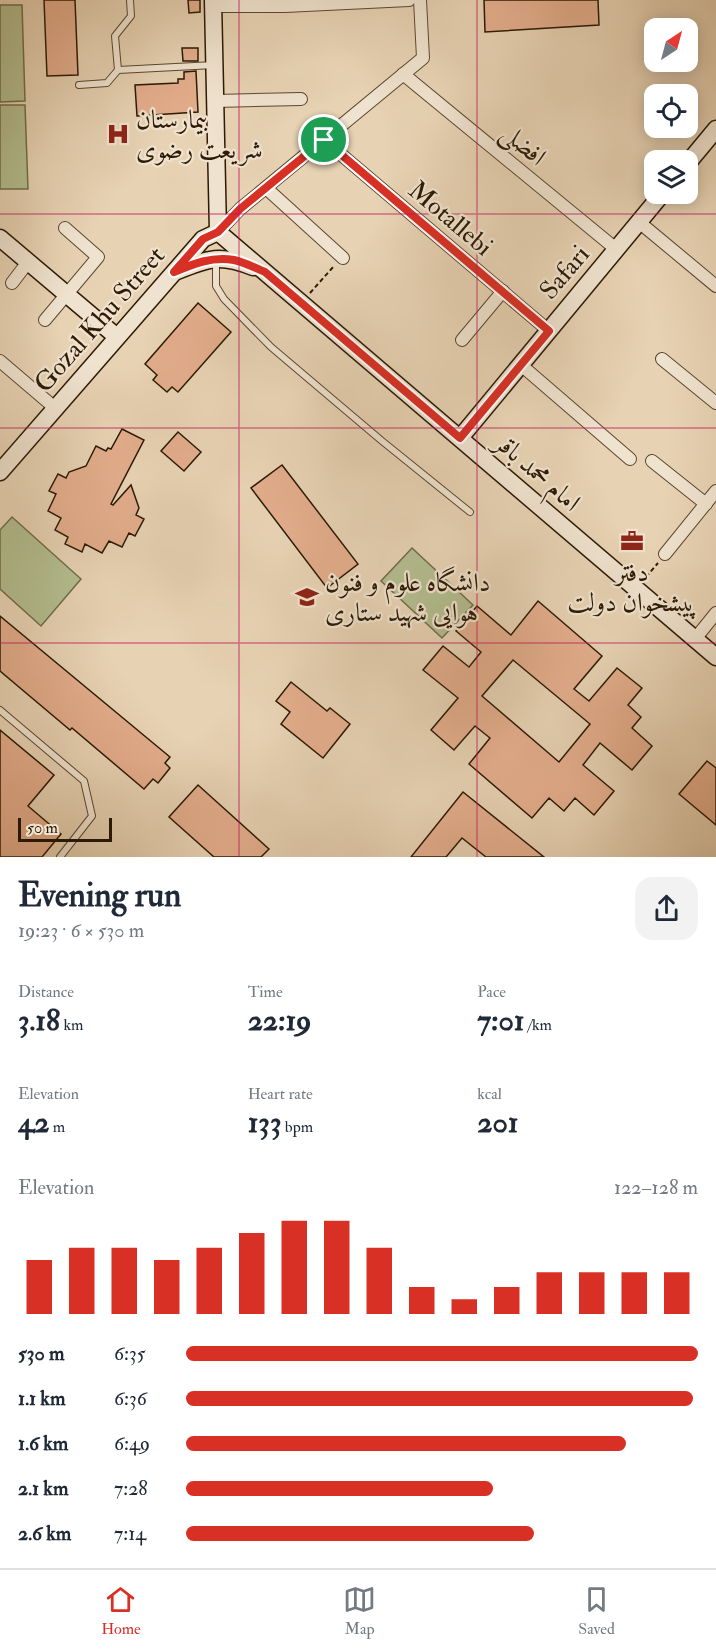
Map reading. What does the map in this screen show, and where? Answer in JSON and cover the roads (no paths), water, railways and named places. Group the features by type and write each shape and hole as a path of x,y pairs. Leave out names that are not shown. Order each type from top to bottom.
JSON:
{"main road":[{"path":"213,3 218,232"},
{"path":"698,151 716,129"},
{"name":"Safari","path":"460,438 654,204"},
{"name":"Gozal Khu Street","path":"0,472 203,239 218,232"},
{"name":"امام محمد باقر","path":"218,232 716,657"},
{"path":"0,238 117,337"},
{"path":"174,272 201,261 216,259 235,260 265,272"}],"street":[{"path":"213,3 285,6 409,0"},
{"path":"218,232 240,209 423,58 420,0"},
{"name":"افضلی","path":"403,74 616,249"},
{"path":"216,101 301,99"},
{"name":"Motallebi","path":"324,140 549,331"},
{"path":"266,188 343,258"},
{"path":"639,222 716,286"},
{"path":"45,320 98,257 65,228"},
{"path":"12,283 28,262"},
{"path":"462,340 503,291"},
{"path":"662,359 716,403"},
{"path":"0,361 55,408"},
{"path":"521,365 630,459"},
{"path":"652,461 706,504"},
{"path":"665,554 716,491"},
{"path":"695,639 716,613"}],"lane":[{"path":"79,85 107,83 118,70 115,36 131,16 130,0"},
{"path":"118,70 215,65"},
{"path":"216,259 216,286 224,299 271,347 382,441 471,512"},
{"path":"0,710 84,781 92,816 60,857"}],"place":[{"name":"بیمارستان شریعت رضوی","path":"118,134"},
{"name":"دفتر پیشخوان دولت","path":"632,541"},
{"name":"دانشگاه علوم و فنون هوایی شهید ستاری","path":"307,597"}]}
